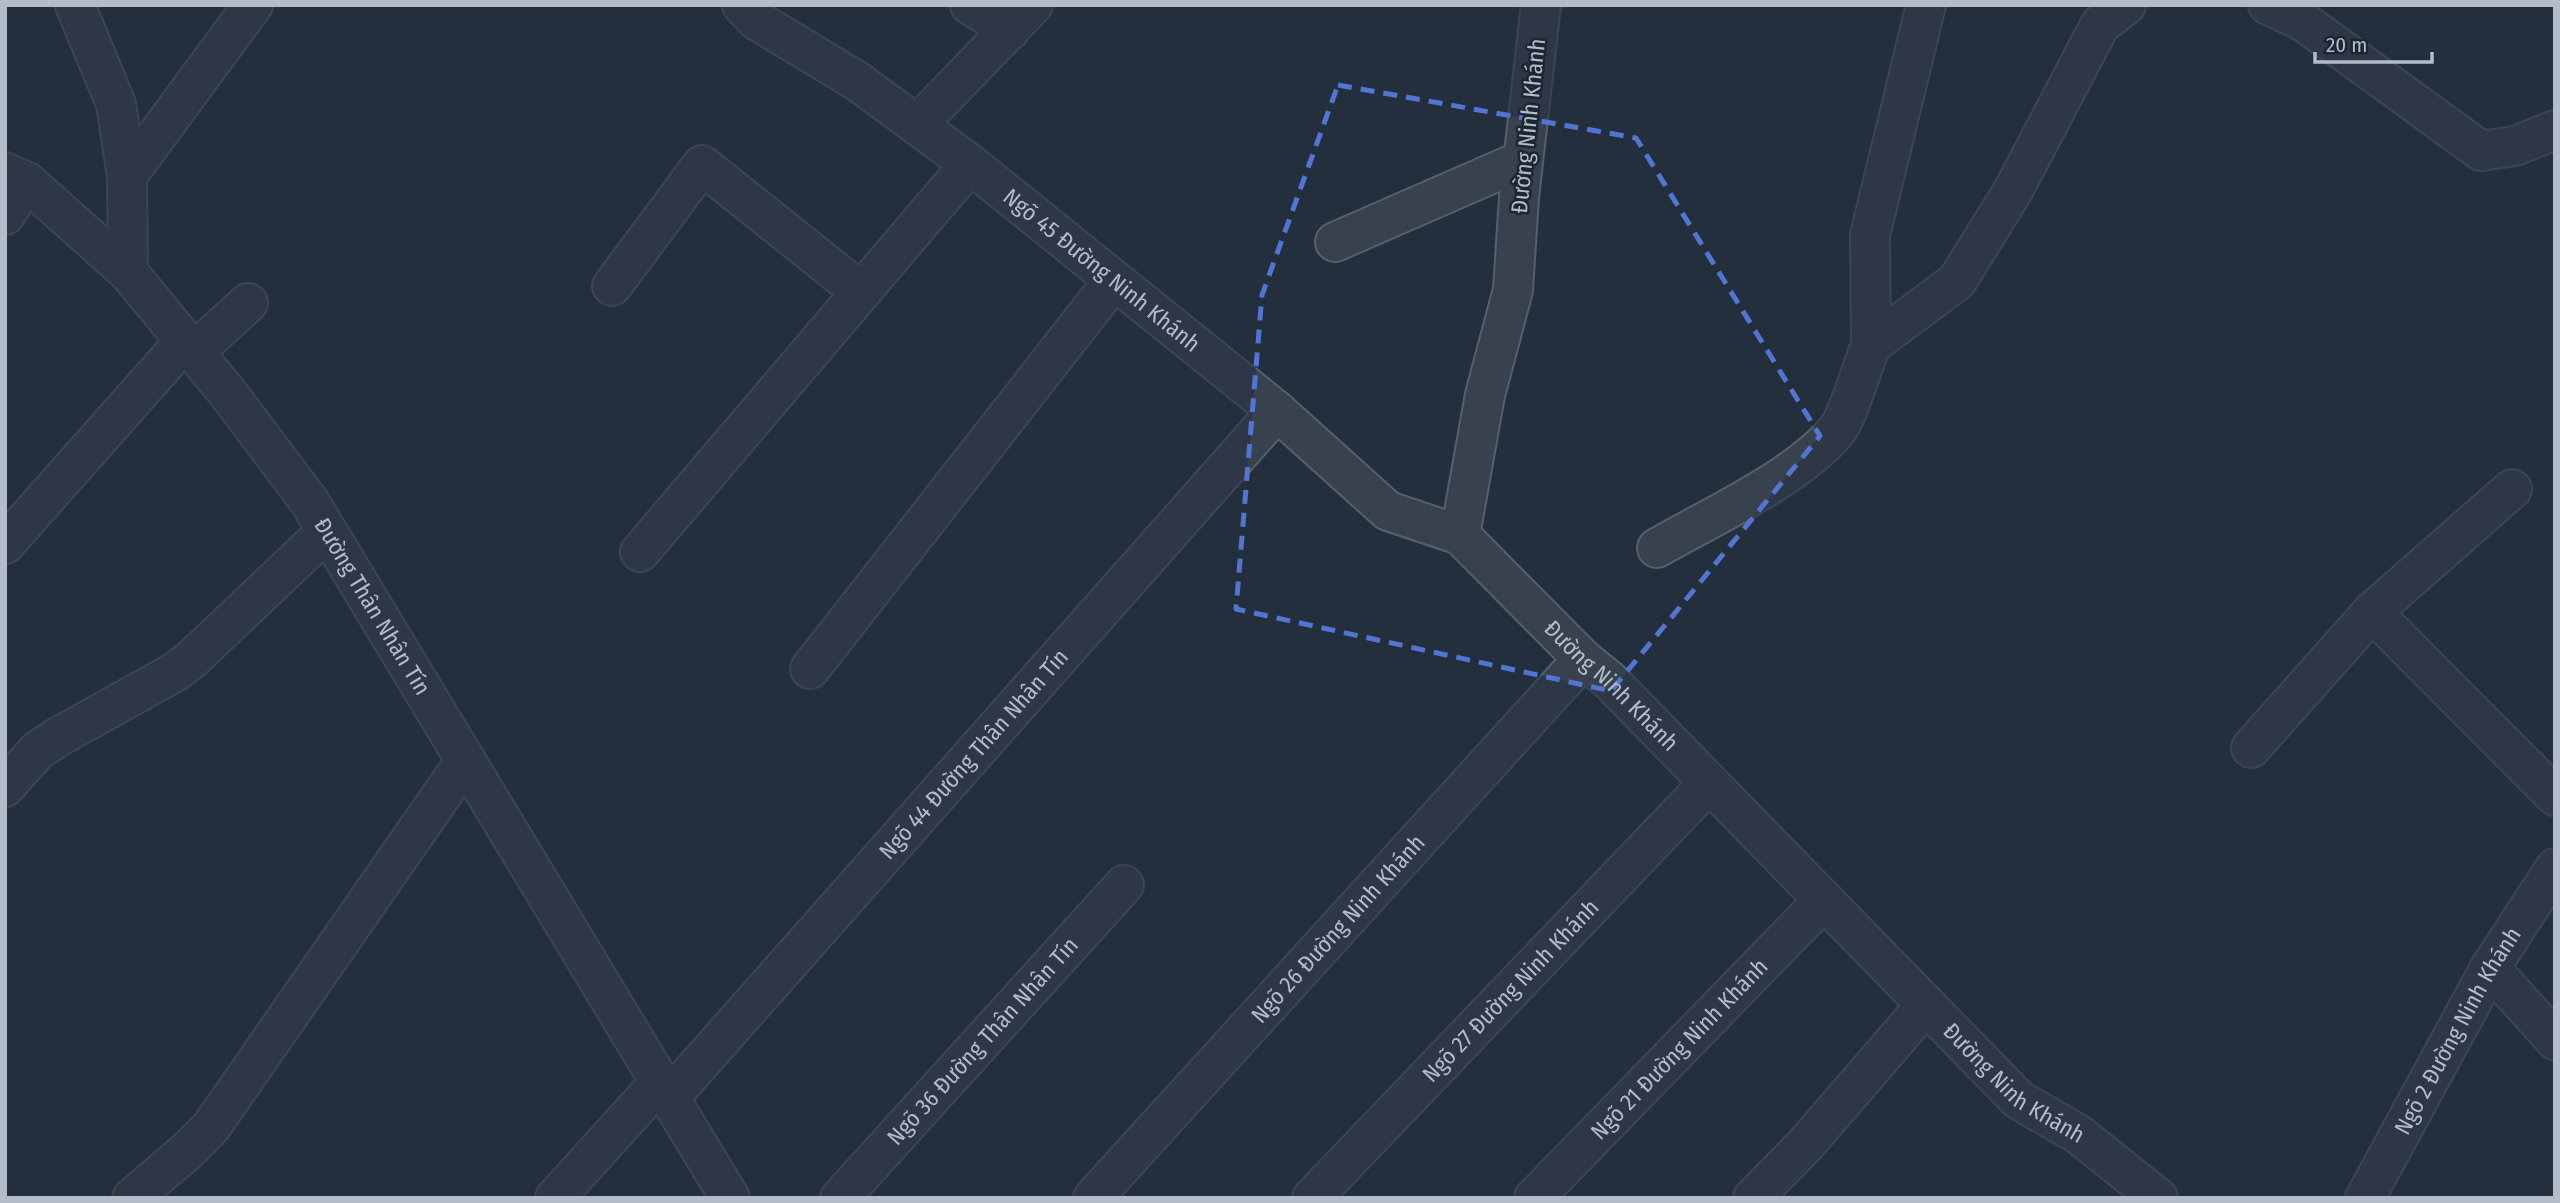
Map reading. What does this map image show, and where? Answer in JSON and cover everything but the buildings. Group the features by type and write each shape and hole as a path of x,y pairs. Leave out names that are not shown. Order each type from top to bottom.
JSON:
{"street":[{"path":"75,5 116,104 127,176 128,272"},
{"path":"127,176 253,5"},
{"name":"Ngõ 45 Đường Ninh Khánh","path":"742,5 756,20 857,81 970,164 1277,411 1388,511 1460,535"},
{"path":"917,125 1021,18 970,5"},
{"name":"Đường Ninh Khánh","path":"1541,5 1523,160 1513,290 1485,395 1460,535 1583,659 1609,680 2019,1100 2078,1134 2158,1198"},
{"path":"1657,548 1805,461 1839,428 1871,345 1870,235 1926,5"},
{"path":"1871,345 1957,281 2014,189 2100,25 2126,5"},
{"path":"2268,5 2301,20 2481,151 2515,145 2555,130"},
{"path":"1335,243 1523,160"},
{"path":"640,552 970,164"},
{"path":"612,286 702,165 861,292"},
{"path":"5,215 16,177"},
{"name":"Đường Thân Nhân Tín","path":"16,177 128,272 190,346 309,501 730,1198"},
{"path":"810,669 1114,280"},
{"path":"5,544 190,346 248,303"},
{"name":"Ngõ 44 Đường Thân Nhân Tín","path":"555,1198 665,1089 1277,411"},
{"path":"2251,748 2372,612 2512,489"},
{"path":"5,787 37,751 175,672 192,659 327,531"},
{"path":"2372,612 2555,796"},
{"name":"Ngõ 26 Đường Ninh Khánh","path":"1093,1198 1583,659"},
{"path":"132,1198 211,1127 466,760"},
{"name":"Ngõ 27 Đường Ninh Khánh","path":"1312,1198 1709,783"},
{"name":"Ngõ 2 Đường Ninh Khánh","path":"2365,1198 2490,968 2555,867"},
{"name":"Ngõ 36 Đường Thân Nhân Tín","path":"840,1198 1124,885"},
{"name":"Ngõ 21 Đường Ninh Khánh","path":"1534,1198 1824,900"},
{"path":"2490,968 2555,1040"},
{"path":"1753,1198 1806,1144 1926,1005"}],"highlighted area":[{"path":"1338,85 1636,138 1820,436 1611,691 1236,609 1262,295"}]}
